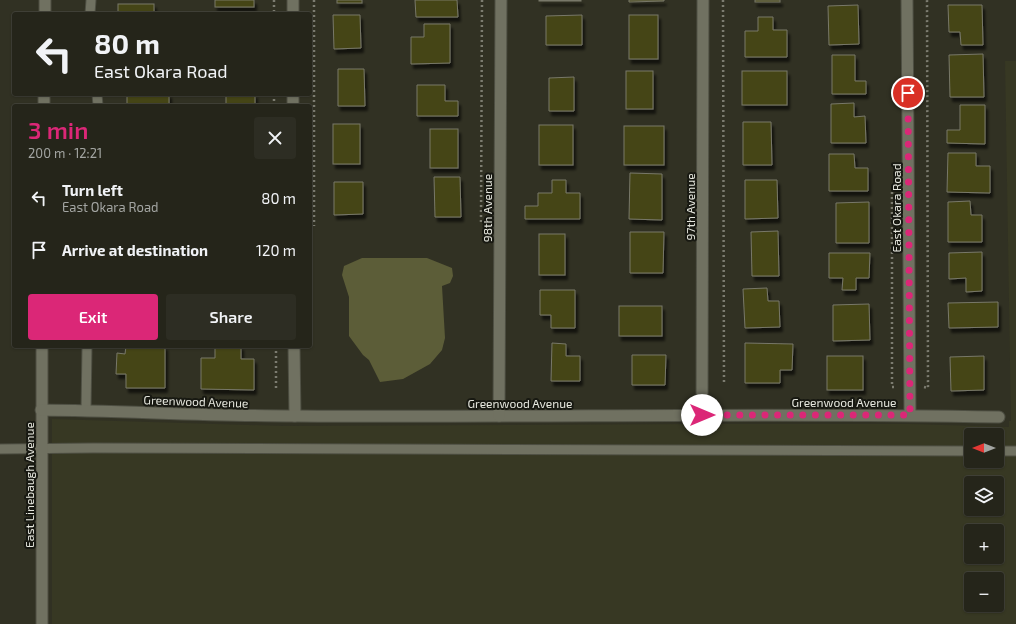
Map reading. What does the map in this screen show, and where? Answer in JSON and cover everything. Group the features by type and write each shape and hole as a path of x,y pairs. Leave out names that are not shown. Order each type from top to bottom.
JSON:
{"street":[{"path":"44,0 45,12"},
{"path":"293,0 293,12"},
{"name":"98th Avenue","path":"499,416 501,0"},
{"name":"97th Avenue","path":"702,415 703,0"},
{"name":"East Okara Road","path":"907,0 910,415"},
{"name":"East Linebaugh Avenue","path":"42,348 42,624"},
{"path":"294,348 295,416"},
{"name":"Greenwood Avenue","path":"41,410 295,416 910,415 999,417"}],"lane":[{"path":"90,12 91,0"},
{"path":"86,411 87,348"},
{"path":"0,449 964,451"},
{"path":"1004,451 1016,451"}],"path":[{"path":"274,0 274,12"},
{"path":"314,0 314,226"},
{"path":"481,222 482,0"},
{"path":"723,0 724,385"},
{"path":"910,387 928,388 927,0"},
{"path":"276,348 276,390"}],"shaded area":[{"path":"1005,61 1016,61 1016,624 52,624 52,419 284,426 910,424 1009,427 1009,421 1011,421"},
{"path":"362,258 427,258 452,268 453,276 450,283 442,286 445,338 442,350 430,364 403,379 380,382 369,360 363,355 349,336 349,297 342,275 344,266"}],"building":[{"path":"215,0 254,0 254,7 215,7"},
{"path":"337,0 362,0 362,3 337,3"},
{"path":"415,0 457,0 458,17 416,17"},
{"path":"581,0 581,1 539,1"},
{"path":"629,0 664,0 664,1 629,2"},
{"path":"755,0 780,0 780,2 755,2"},
{"path":"118,4 154,4 154,12 118,12"},
{"path":"858,5 859,44 829,45 828,6"},
{"path":"948,5 982,5 983,45 961,45 960,32 949,32"},
{"path":"333,15 360,15 361,48 334,49"},
{"path":"582,15 582,45 546,45 546,16"},
{"path":"629,15 658,15 658,59 629,59"},
{"path":"758,17 773,17 773,30 787,30 787,57 745,57 745,31 758,31"},
{"path":"424,24 450,24 450,63 411,64 411,37 424,37"},
{"path":"983,54 984,97 950,97 949,55"},
{"path":"832,55 855,55 855,81 866,81 866,94 832,94"},
{"path":"338,69 364,69 365,106 338,106"},
{"path":"626,71 653,71 653,109 626,109"},
{"path":"742,71 787,71 787,105 742,105"},
{"path":"574,77 574,111 549,111 549,78"},
{"path":"417,85 445,85 445,101 458,101 458,116 417,116"},
{"path":"127,96 169,96 169,104 127,104"},
{"path":"226,96 255,96 255,104 226,104"},
{"path":"854,103 854,117 865,116 866,143 831,143 831,104"},
{"path":"960,105 985,105 985,144 947,143 947,130 960,130"},
{"path":"743,122 771,122 772,165 743,165"},
{"path":"333,124 360,124 360,164 333,164"},
{"path":"539,125 573,125 573,165 539,165"},
{"path":"624,126 664,126 664,165 624,165"},
{"path":"430,129 458,129 458,168 430,168"},
{"path":"948,153 976,153 976,166 990,166 990,193 947,192"},
{"path":"829,154 854,154 855,168 868,168 868,191 829,191"},
{"path":"630,173 662,174 662,220 629,219"},
{"path":"434,177 460,177 461,217 435,217"},
{"path":"552,180 566,180 566,193 580,193 580,219 525,219 525,206 538,206 538,193 552,193"},
{"path":"745,180 777,180 778,218 745,219"},
{"path":"334,182 363,182 363,214 334,215"},
{"path":"970,201 971,215 982,215 982,242 948,242 948,202"},
{"path":"869,202 869,243 836,243 836,203"},
{"path":"778,231 779,276 752,276 751,232"},
{"path":"630,232 664,232 663,273 630,273"},
{"path":"539,234 565,234 565,275 539,275"},
{"path":"982,252 982,291 966,292 966,278 949,279 949,253"},
{"path":"829,253 870,253 869,278 856,278 856,290 842,290 843,278 829,278"},
{"path":"767,288 768,301 779,301 780,327 745,328 743,289"},
{"path":"540,290 575,290 575,328 551,328 551,315 540,315"},
{"path":"998,302 998,327 949,328 948,303"},
{"path":"869,304 870,340 833,341 833,305"},
{"path":"619,306 662,306 662,336 619,336"},
{"path":"552,343 566,344 566,356 580,356 580,381 551,381"},
{"path":"745,343 793,344 792,370 780,370 780,383 745,383"},
{"path":"126,348 165,348 165,388 126,388 126,374 116,374 117,353 125,354"},
{"path":"215,348 241,348 241,359 254,359 254,390 201,389 201,358 215,358"},
{"path":"632,355 666,355 665,385 632,385"},
{"path":"827,356 863,356 863,390 827,390"},
{"path":"984,356 984,390 951,391 950,357"}],"route":[{"path":"702,415 910,415 908,93"}]}
